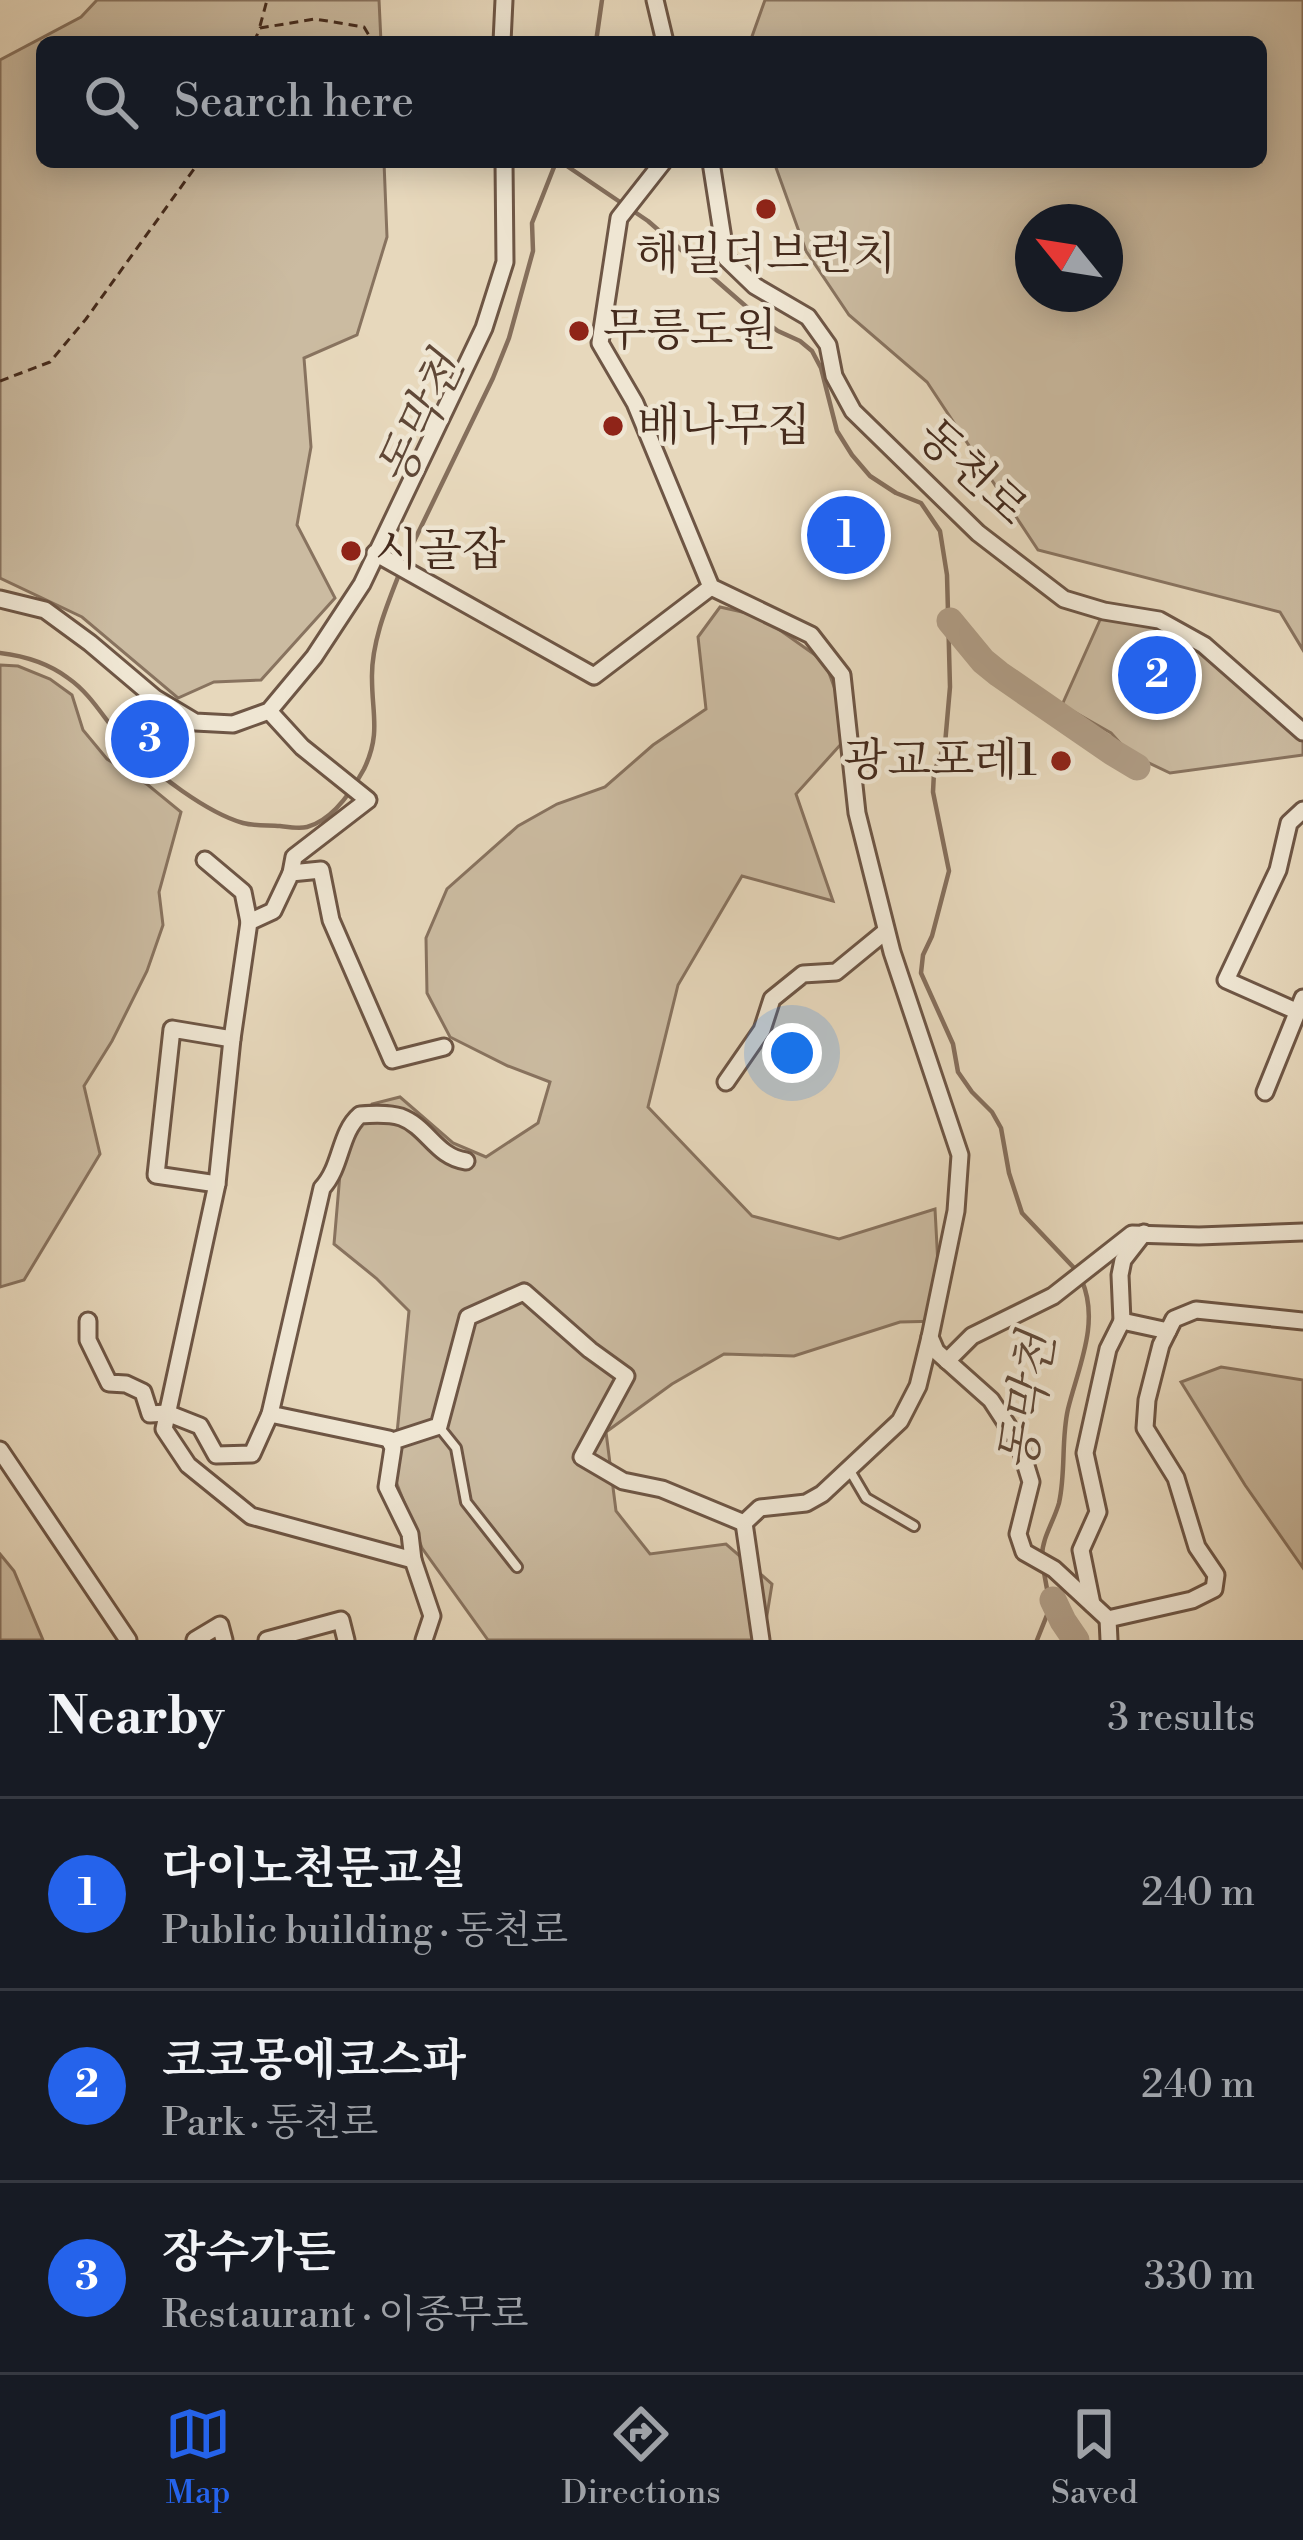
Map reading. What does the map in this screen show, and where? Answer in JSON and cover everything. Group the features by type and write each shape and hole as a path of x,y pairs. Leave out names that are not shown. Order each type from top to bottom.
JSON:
{"street":[{"path":"502,36 504,0"},
{"path":"655,0 664,36"},
{"path":"0,599 45,610 155,698 195,722 233,724 269,711 314,657 362,584 484,328 505,262 504,168"},
{"path":"658,168 622,215 600,343 635,403 711,587 811,635 842,675 857,813 886,932 960,1155 956,1211 930,1337 918,1386 900,1421 822,1494 806,1502 760,1508 744,1523"},
{"name":"동천로","path":"712,168 726,258 755,286 808,317 827,346 834,376 853,411 978,533 1064,599 1159,620 1204,645 1303,732"},
{"path":"375,553 594,676 711,587"},
{"path":"249,922 273,911 294,856 368,800 302,747 269,711"},
{"path":"1265,1092 1299,1005 1226,980 1278,869 1289,823 1303,810"},
{"path":"205,860 243,892 249,922 218,1184 164,1429 188,1465 251,1516 412,1560"},
{"path":"291,873 321,870 331,920 392,1060 444,1047"},
{"path":"726,1082 762,1030 772,999 803,974 836,972 886,932"},
{"path":"218,1184 156,1175 172,1029 232,1039"},
{"path":"88,1321 88,1340 109,1383 143,1392 150,1414 167,1413 200,1426 216,1455 252,1454 270,1414 322,1188 333,1177 352,1121 360,1114 401,1117 451,1158 466,1161"},
{"path":"947,1361 972,1336 1053,1296 1132,1234 1303,1232"},
{"path":"1054,1569 1081,1550 1099,1512 1085,1453 1108,1349 1122,1321 1123,1259 1144,1233"},
{"path":"390,1442 439,1426 468,1317 524,1292 626,1376 582,1456 623,1481 662,1489 744,1523"},
{"path":"1108,1619 1192,1600 1214,1589 1216,1575 1197,1547 1176,1478 1145,1428 1151,1382 1174,1319 1196,1310 1303,1321"},
{"path":"1122,1321 1168,1331"},
{"path":"930,1337 936,1352 991,1400 1019,1442 1030,1482 1018,1534 1024,1552 1054,1569 1108,1619 1109,1640"},
{"path":"270,1414 389,1439 393,1448 387,1487 410,1534 412,1560 432,1616 424,1640"},
{"path":"0,1450 128,1640"},
{"path":"744,1523 761,1640"},
{"path":"1081,1550 1092,1604"},
{"path":"267,1640 341,1620 346,1640"},
{"path":"195,1640 220,1625 224,1640"}],"lane":[{"path":"439,1426 456,1448 466,1502 517,1567"},
{"path":"849,1468 866,1498 914,1526"}],"path":[{"path":"257,36 267,0"},
{"path":"260,28 314,20 364,28 369,36"},
{"path":"0,381 50,362 195,168"}],"shaded area":[{"path":"97,0 379,0 381,36 45,36 81,17"},
{"path":"765,0 1303,0 1303,650 1280,612 1038,550 927,382 849,315 806,251 776,168 1267,168 1267,36 752,36"},
{"path":"36,41 36,168 384,168 387,237 357,335 304,358 311,447 297,525 335,598 261,680 214,682 178,698 82,617 0,578 0,60"},
{"path":"720,607 760,616 825,662 851,733 796,794 833,901 742,876 678,985 648,1107 752,1216 839,1239 935,1209 941,1321 900,1322 794,1356 724,1354 672,1384 606,1432 616,1511 650,1554 726,1544 772,1584 763,1640 488,1640 422,1548 393,1474 409,1311 334,1244 341,1162 372,1104 400,1097 453,1143 486,1157 538,1123 550,1082 450,1037 427,993 426,938 447,889 518,826 557,804 605,787 653,745 706,709 698,637"},
{"path":"1104,611 1204,645 1303,732 1303,755 1170,773 1130,754 1111,733 1062,705"},
{"path":"0,665 18,666 50,679 72,695 83,730 107,759 181,812 159,892 163,925 147,971 84,1086 100,1154 24,1280 0,1287"},
{"path":"1221,1367 1303,1380 1303,1568 1181,1382"},
{"path":"0,1554 14,1571 43,1640 0,1640"}],"waterway":[{"name":"동막천","path":"597,36 602,0"},
{"name":"동막천","path":"404,562 509,338 533,251 532,223 554,168"},
{"name":"동막천","path":"570,168 648,221 757,316 812,351 837,431 852,455 870,476 921,503 940,531 947,575 950,687 945,744 934,772 933,792 949,871 921,973 953,1044 958,1072 1001,1128 1022,1213 1077,1271"},
{"name":"동막천","path":"0,653 36,661 68,678 140,757 214,811 247,824 307,827 341,804 369,757 374,734 374,652 400,572"},
{"name":"동막천","path":"950,621 999,674 1137,767"},
{"name":"동막천","path":"1042,1556 1059,1503 1066,1420 1088,1329 1082,1281"},
{"name":"동막천","path":"1037,1640 1053,1600 1043,1567"},
{"name":"동막천","path":"1053,1600 1076,1640"}],"place":[{"name":"해밀더브런치","path":"766,209"},
{"name":"무릉도원","path":"579,331"},
{"name":"배나무집","path":"613,426"},
{"name":"다이노천문교실","path":"846,535"},
{"name":"시골잡","path":"351,551"},
{"name":"코코몽에코스파","path":"1157,675"},
{"name":"장수가든","path":"150,739"},
{"name":"광교포레1","path":"1061,761"}]}
